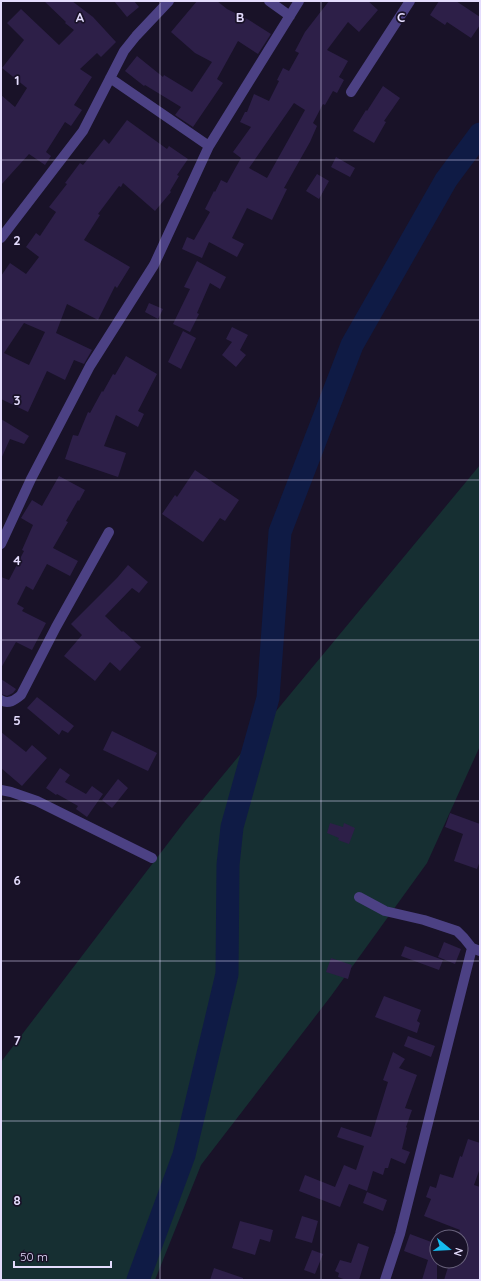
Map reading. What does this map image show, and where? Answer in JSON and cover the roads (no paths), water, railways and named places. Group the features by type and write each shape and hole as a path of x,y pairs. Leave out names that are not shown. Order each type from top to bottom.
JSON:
{"street":[{"path":"1,238 83,131 124,51 169,1"},
{"path":"269,1 290,16"},
{"path":"1,544 31,479 90,366 154,265 209,146 299,1"},
{"path":"351,92 410,1"},
{"path":"110,78 209,146"},
{"path":"1,700 4,702 14,701 21,695 56,627 109,532"},
{"path":"1,790 37,801 152,858"},
{"path":"359,897 385,911 424,920 457,932 476,950 400,1234 384,1280"}],"waterway":[{"path":"138,1280 184,1155 227,974 228,865 232,827 268,698 280,532 352,345 446,180 480,134"}]}
